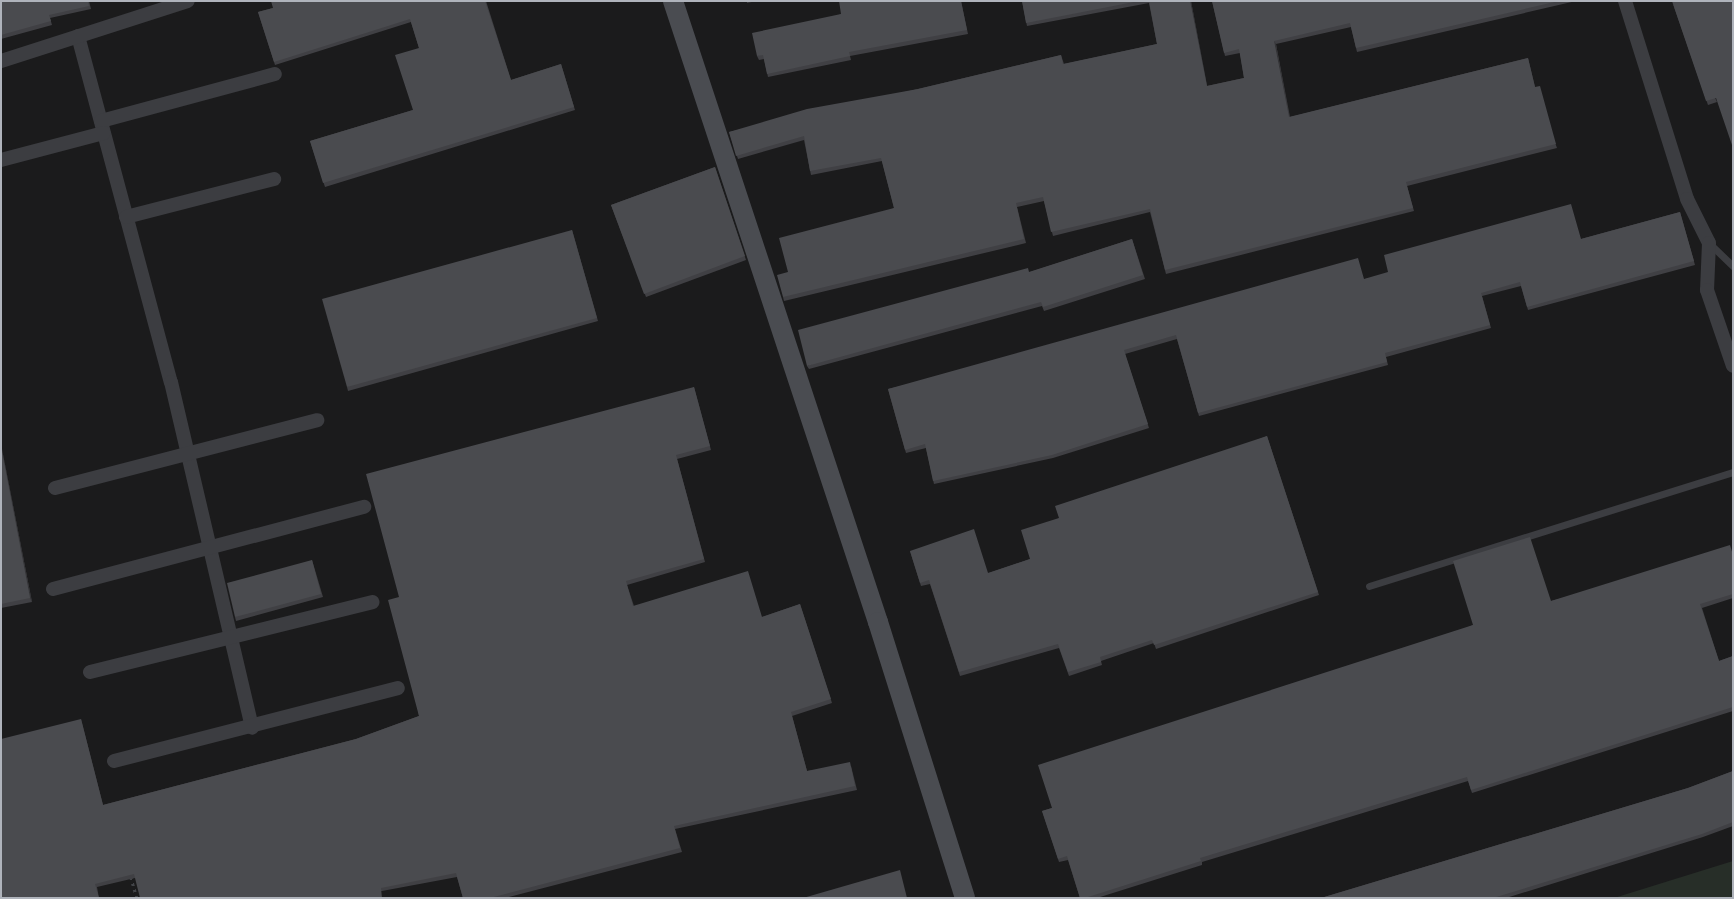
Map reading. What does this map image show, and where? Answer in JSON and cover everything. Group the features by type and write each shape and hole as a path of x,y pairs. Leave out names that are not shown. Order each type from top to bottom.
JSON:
{"street":[{"path":"1,61 188,1"},
{"path":"673,1 878,622 965,898"},
{"path":"1625,1 1686,199 1709,243 1707,290 1733,366"},
{"path":"78,36 212,547 252,728"},
{"path":"1,160 276,74"},
{"path":"126,217 274,179"},
{"path":"55,488 317,420"},
{"path":"52,589 364,507"},
{"path":"90,672 372,602"},
{"path":"114,761 252,728 398,688"}],"lane":[{"path":"1709,243 1733,266"},
{"path":"1369,586 1733,472"}],"path":[{"path":"130,871 137,898"}],"shaded area":[{"path":"1733,861 1733,898 1614,898"}],"building":[{"path":"1,1 88,1 89,6 49,15 51,21 1,35"},
{"path":"271,1 485,1 511,80 561,64 574,107 323,183 310,141 413,110 395,55 419,48 410,19 274,62 258,12 273,8"},
{"path":"839,1 961,1 967,30 849,52 850,56 767,74 763,55 757,56 752,33 841,14"},
{"path":"1022,1 1139,1 1026,23"},
{"path":"1149,1 1190,1 1207,86 1244,78 1239,49 1224,53 1212,1 1559,1 1356,48 1350,23 1274,41 1289,117 1528,58 1535,87 1540,86 1556,144 1406,182 1413,208 1165,270 1150,209 1051,232 1043,197 1016,203 1024,239 783,297 777,275 788,272 779,238 894,208 881,158 810,171 804,136 736,156 729,132 807,109 918,89 1061,55 1063,64 1157,44"},
{"path":"1672,1 1733,1 1733,148 1716,98 1706,101"},
{"path":"715,167 745,256 644,294 611,205"},
{"path":"1571,204 1581,239 1680,212 1694,261 1527,307 1520,282 1481,293 1490,325 1385,353 1387,362 1198,413 1176,335 1124,350 1148,424 1052,455 933,481 925,444 905,450 888,389 1358,258 1364,279 1388,272 1384,255"},
{"path":"572,230 597,318 347,387 322,299"},
{"path":"1132,239 1143,275 1043,307 1041,302 807,366 798,330 1028,268 1029,272"},
{"path":"694,387 710,446 676,455 704,559 626,581 633,606 748,571 762,617 800,604 831,699 791,712 807,771 850,762 855,786 674,826 680,848 490,898 463,898 456,873 381,888 382,898 140,898 134,874 95,884 99,898 1,898 1,739 81,719 103,805 356,739 419,716 388,600 399,597 366,474"},
{"path":"1267,436 1318,592 1154,645 1152,640 1100,657 1101,662 1068,672 1058,644 959,672 929,580 920,583 910,551 974,529 988,573 1030,559 1021,530 1059,518 1055,506"},
{"path":"1,447 30,598 1,604"},
{"path":"1530,537 1551,601 1730,545 1733,555 1733,594 1700,604 1719,661 1733,656 1733,707 1471,790 1467,777 1200,858 1201,861 1080,898 1067,856 1058,859 1042,811 1052,808 1038,765 1473,625 1453,561"},
{"path":"312,560 321,594 235,617 227,583"},
{"path":"1733,771 1733,822 1702,834 1493,898 1321,898 1688,788"},
{"path":"900,870 907,898 803,898"}]}
